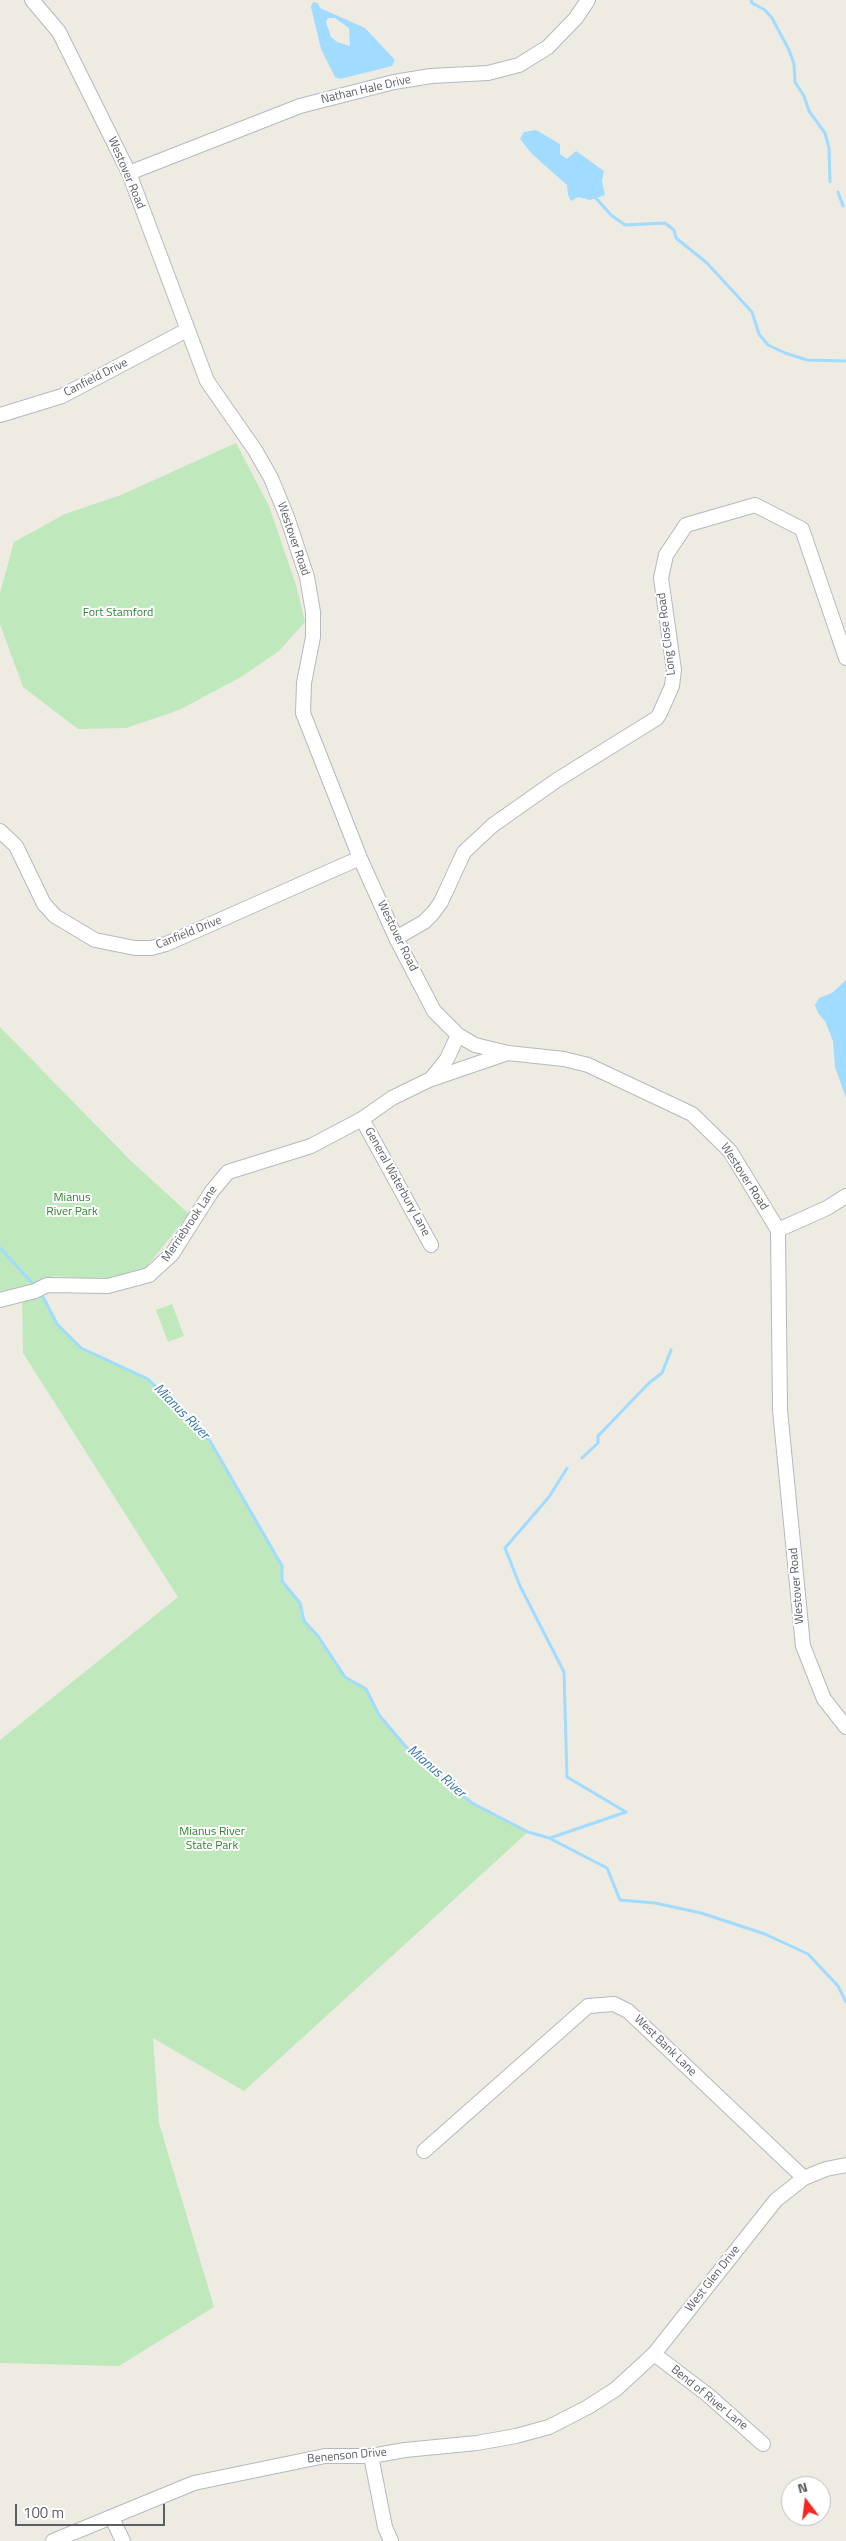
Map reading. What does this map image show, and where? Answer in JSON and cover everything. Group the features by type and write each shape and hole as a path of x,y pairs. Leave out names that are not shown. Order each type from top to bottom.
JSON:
{"street":[{"name":"Westover Road","path":"32,0 59,32 129,173 207,381 256,450 287,517 307,577 314,612 313,637 304,683 303,713 360,858 396,938 434,1011 458,1035 476,1045 508,1053 564,1059 588,1065 692,1114 707,1126 730,1151 778,1230 780,1410 803,1646 824,1699 846,1727"},
{"name":"Nathan Hale Drive","path":"129,173 300,106 394,82 431,76 488,73 519,65 548,47 576,18 588,0"},
{"name":"Canfield Drive","path":"0,415 62,396 187,330"},
{"name":"Long Close Road","path":"396,938 424,922 433,913 441,902 464,852 493,825 557,780 657,718 672,686 674,670 661,578 666,555 686,525 755,505 802,529 846,658"},
{"name":"Canfield Drive","path":"0,831 16,846 44,904 55,916 95,940 135,948 151,948 166,944 360,858"},
{"name":"Merriebrook Lane","path":"431,1079 446,1059 458,1035"},
{"name":"Merriebrook Lane","path":"0,1300 41,1288 108,1286 149,1275 172,1254 212,1191 228,1172 311,1146 362,1119 392,1098 431,1079 508,1053"},
{"name":"General Waterbury Lane","path":"362,1119 431,1245"},
{"path":"778,1230 827,1208 846,1196"},
{"name":"West Bank Lane","path":"424,2151 588,2006 614,2004 628,2011 804,2178"},
{"name":"West Glen Drive","path":"588,2407 616,2389 654,2354 776,2200 804,2178 826,2169 846,2165"},
{"name":"Bend of River Lane","path":"654,2354 708,2395 763,2444"},
{"name":"Benenson Drive","path":"53,2541 194,2483 325,2456 372,2456 405,2450 477,2443 516,2436 549,2427 588,2407"},
{"path":"372,2456 385,2527 391,2541"},
{"path":"112,2518 123,2541"}],"green space":[{"name":"Fort Stamford","path":"236,443 269,506 296,585 305,622 279,651 241,677 179,710 126,728 78,729 23,687 0,624 0,593 14,542 65,514 121,495"},
{"name":"Mianus River State Park","path":"0,1027 129,1159 189,1214 144,1270 123,1281 54,1276 35,1285 46,1299 57,1324 81,1348 148,1379 210,1441 282,1566 282,1581 300,1603 304,1621 318,1636 345,1677 366,1689 379,1715 413,1755 472,1803 528,1832 244,2091 153,2038 159,2123 214,2307 119,2366 0,2363 0,1740 178,1597 23,1353 22,1294 0,1295"},
{"path":"172,1304 184,1336 168,1342 156,1310"}],"water":[{"path":"313,2 318,3 320,8 365,28 395,60 392,66 340,79 335,77 321,49 311,7","holes":["328,18 335,18 349,28 350,46 337,42 331,37 326,22"]},
{"path":"536,130 560,144 560,154 567,159 576,151 604,171 602,181 605,195 590,200 578,197 571,201 567,185 532,154 520,139 524,132"},
{"path":"846,980 846,1098 835,1067 833,1041 825,1021 818,1013 815,1005 819,998 832,993"}],"waterway":[{"path":"751,0 752,3 765,10 772,18 789,50 794,64 795,82 804,96 809,111 825,133 829,148 830,182"},
{"path":"838,192 843,206"},
{"path":"595,197 611,215 625,225 665,223 674,230 676,238 707,263 752,312 759,334 768,345 807,360 846,361"},
{"name":"Mianus River","path":"0,1248 35,1286"},
{"name":"Mianus River","path":"41,1293 57,1324 81,1348 148,1379 210,1441 282,1566 282,1581 300,1603 304,1621 318,1636 345,1677 366,1689 379,1715 413,1755 472,1803 528,1832 549,1838 607,1868 620,1900 655,1903 701,1913 765,1934 808,1954 838,1986 846,2002"},
{"path":"582,1458 598,1443 598,1436 649,1383 662,1373 671,1350"},
{"path":"550,1838 626,1812 567,1777 564,1672 520,1586 505,1548 549,1497 567,1468"}],"park label":[{"name":"Mianus River Park","path":"72,1205"}]}
